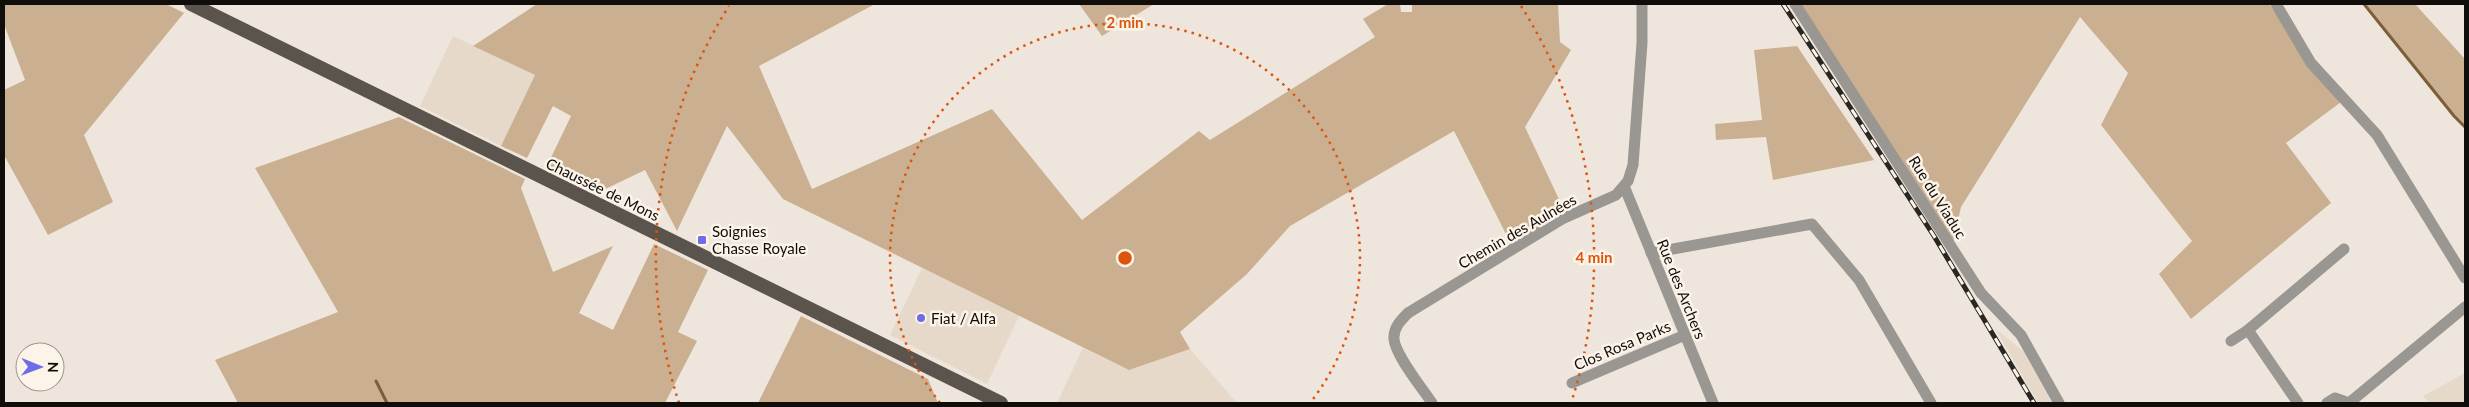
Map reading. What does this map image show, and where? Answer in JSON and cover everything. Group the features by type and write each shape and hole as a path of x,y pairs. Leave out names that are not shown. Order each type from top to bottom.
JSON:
{"main road":[{"name":"Chaussée de Mons","path":"191,4 1001,403"}],"street":[{"path":"1624,186 1633,165 1642,43 1642,4"},
{"name":"Rue du Viaduc","path":"1795,4 1981,293 2021,335 2060,403"},
{"path":"2276,4 2311,63 2377,135 2465,278"},
{"name":"Rue des Archers","path":"1624,186 1713,403"},
{"name":"Chemin des Aulnées","path":"1432,403 1396,349 1395,332 1408,312 1562,219 1605,201 1624,186"},
{"path":"1651,253 1812,224 1859,280 1930,403"},
{"path":"2231,341 2248,330 2344,248"},
{"path":"2327,403 2335,398 2349,403 2465,307"},
{"path":"2248,330 2298,403"},
{"name":"Clos Rosa Parks","path":"1572,383 1685,335"}],"shaded area":[{"path":"4,4 166,4 184,13 84,135 113,202 48,235 4,155 4,90 25,80 4,24"},
{"path":"537,4 875,4 759,66 812,189 992,109 1082,220 1199,131 1210,140 1375,37 1363,19 1388,4 1400,4 1401,12 1412,12 1412,4 1558,4 1560,42 1571,50 1525,127 1565,212 1512,246 1454,131 1290,226 1247,274 1180,332 1190,349 1129,370 783,199 727,126 677,231 645,170 597,193 546,168 571,116 553,106 527,158 501,146 535,75 473,46"},
{"path":"1079,4 1154,4 1102,36"},
{"path":"1799,4 2269,4 2341,102 2286,143 2331,203 2191,319 2159,274 2192,241 2101,125 2128,73 2080,17 1961,207 1952,247"},
{"path":"2366,4 2415,4 2465,59 2465,125 2454,115"},
{"path":"453,36 535,75 501,146 420,106"},
{"path":"1797,46 1874,160 1773,180 1766,137 1716,140 1715,124 1762,120 1754,50"},
{"path":"399,117 525,179 521,188 553,272 613,246 579,313 613,330 654,244 708,270 678,332 697,341 665,403 238,403 215,360 338,312 255,168"},
{"path":"922,268 1019,316 987,384 890,335"},
{"path":"801,316 928,379 938,403 758,403"},
{"path":"1995,328 2024,352 2052,403 2038,403"},
{"path":"1083,348 1129,370 1190,349 1237,403 1057,403"},
{"path":"2465,373 2465,403 2429,403 2423,396"}],"waterway":[{"path":"2364,4 2454,116 2465,127"},
{"path":"376,381 387,403"}],"railway":[{"path":"1783,4 1934,236 2034,403"}],"place":[{"name":"Soignies Chasse Royale","path":"702,240"},
{"name":"Fiat / Alfa","path":"921,318"}]}
